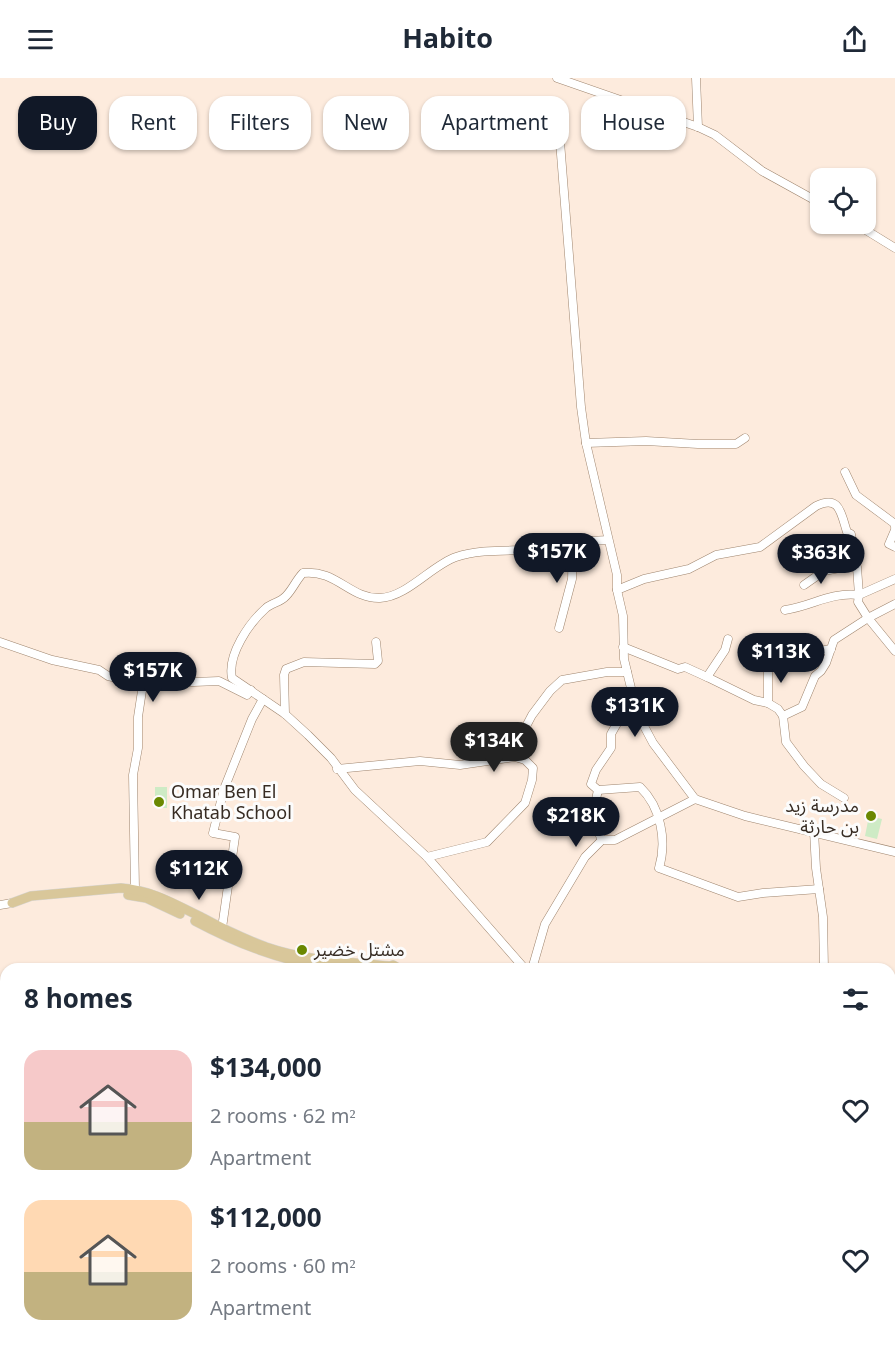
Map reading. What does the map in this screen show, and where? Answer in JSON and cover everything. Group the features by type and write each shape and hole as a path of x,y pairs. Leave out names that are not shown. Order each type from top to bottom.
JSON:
{"main road":[{"path":"12,903 31,896 121,888 135,889 161,897 222,928 267,947 308,958 352,963"},
{"path":"12,903 135,895 158,903 232,941 255,950 304,963"}],"street":[{"path":"557,78 715,135 762,171 810,197"},
{"path":"696,78 698,127"},
{"path":"560,150 581,407 586,443 616,575 623,616 623,647 637,712 653,743 695,799 745,816 895,852"},
{"path":"872,234 895,248"},
{"path":"586,443 646,441 736,444 745,438"},
{"path":"845,472 856,495 895,524 889,544 895,547"},
{"path":"617,590 644,579 689,569 716,555 760,547 825,501 832,502 837,505 847,532 850,534 859,595 858,602 895,651"},
{"path":"520,963 427,857 355,790 331,758 285,714 232,678 231,671 242,637 266,607 286,598 303,573 321,573 350,589 378,598 387,597 402,590 455,557 607,540"},
{"path":"559,628 572,579 573,543"},
{"path":"804,585 824,571 855,566"},
{"path":"784,610 809,604 828,596 859,595 895,579"},
{"path":"783,716 802,707 834,640 895,604"},
{"path":"708,677 725,650 728,639"},
{"path":"0,642 52,660 99,670 108,676 143,684 219,681 247,695 251,690"},
{"path":"285,714 284,675 286,669 304,662 375,664 378,661 376,642"},
{"path":"623,647 678,669 685,667 778,709 783,716 786,742 821,784 844,798"},
{"path":"779,658 831,649"},
{"path":"768,665 768,703"},
{"path":"515,757 521,736 532,715 550,691 562,680 607,672 627,672"},
{"path":"135,889 133,775 138,748 138,717 143,684"},
{"path":"632,697 611,734 611,748 596,770 591,784 598,790 640,787 650,796 659,817 663,851 659,868 738,897 819,889"},
{"path":"222,928 235,837 213,833 224,789 252,719 263,699"},
{"path":"337,769 420,761 460,765 515,757 525,760 533,768 525,803 487,842 427,857"},
{"path":"598,790 592,818 602,840"},
{"path":"534,963 545,924 585,857 602,840 615,840 695,799"},
{"path":"814,831 823,917 824,963"},
{"path":"0,905 12,903"}],"green space":[{"path":"155,787 167,787 167,808 155,808"},
{"path":"869,816 882,819 877,839 865,836"},
{"path":"189,856 202,857 200,877 187,876"}],"place":[{"name":"Omar Ben El Khatab School","path":"159,802"},
{"name":"مدرسة زيد بن حارثة","path":"871,816"},
{"name":"مشتل خضير","path":"302,950"}]}
